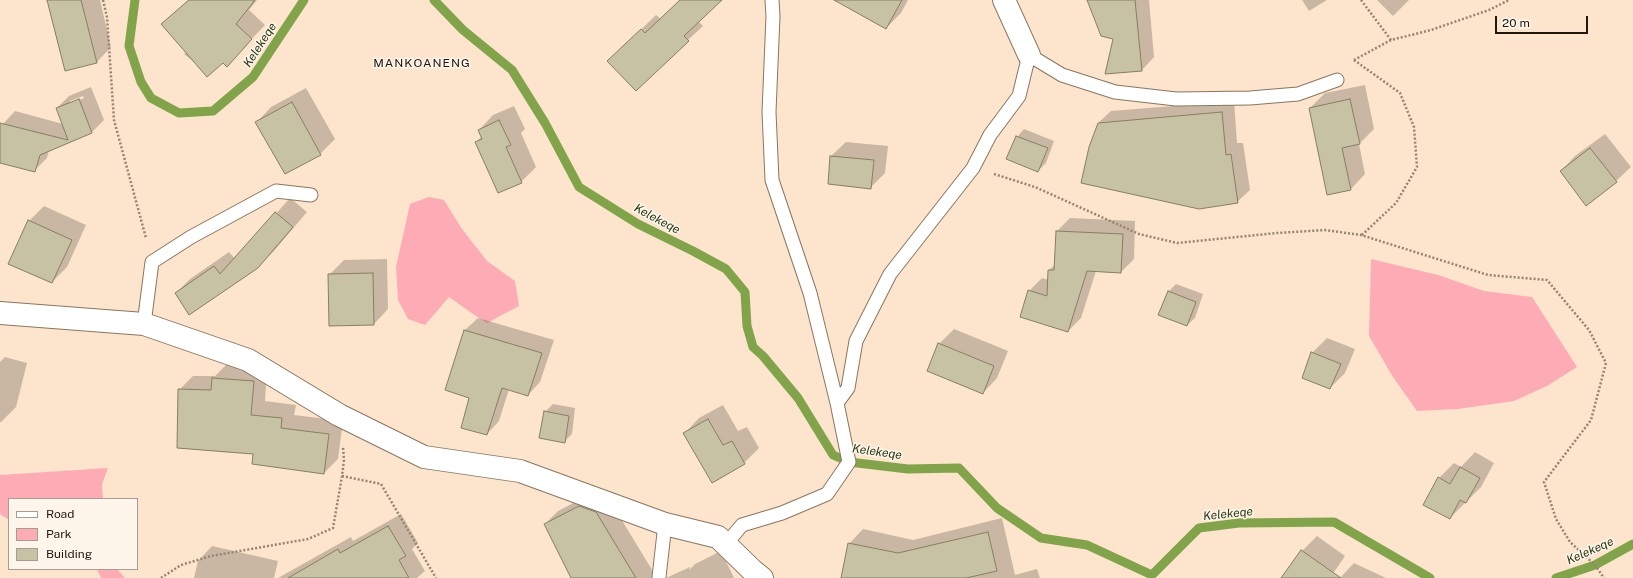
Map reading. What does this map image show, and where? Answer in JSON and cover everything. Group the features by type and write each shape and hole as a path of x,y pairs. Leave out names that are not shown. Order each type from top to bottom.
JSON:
{"street":[{"path":"1004,0 1029,55"},
{"path":"0,313 144,324 248,360 339,415 424,457 520,471 665,524 718,537 762,578"}],"lane":[{"path":"726,544 742,525 782,513 827,494 848,462 837,403 810,294 772,180 769,112 773,16 772,0"},
{"path":"837,403 848,388 856,341 890,274 973,168 990,135 1019,96 1029,55 1062,75 1115,92 1176,99 1250,98 1298,94 1337,80"},
{"path":"144,324 152,262 191,237 276,191 311,195"},
{"path":"659,577 665,524"}],"path":[{"path":"103,0 107,17 114,120 152,262"},
{"path":"1361,0 1391,40"},
{"path":"1337,80 1354,60 1391,40 1431,30 1489,10 1509,0"},
{"path":"1354,60 1400,93 1414,127 1417,167 1396,204 1362,235"},
{"path":"973,168 1035,187 1139,234 1177,243 1277,233 1325,230 1362,235 1488,275 1547,280 1589,330 1606,363 1591,420 1544,482 1556,518 1570,542 1595,565 1604,578"},
{"path":"161,578 181,565 211,556 308,539 333,528 344,460 339,415"},
{"path":"342,476 381,484 436,578"}],"green space":[{"path":"429,197 444,200 462,229 487,261 515,281 519,306 487,323 449,297 425,325 408,319 398,300 396,267 410,204"},
{"path":"1371,259 1438,275 1484,291 1532,297 1577,367 1547,386 1514,401 1458,409 1417,411 1393,377 1369,336"},
{"path":"108,468 102,484 103,498 8,498 8,519 0,514 0,475"},
{"path":"97,570 118,570 125,578 101,578"}],"building":[{"path":"47,0 81,0 97,63 65,71"},
{"path":"189,0 255,0 236,24 252,39 227,67 223,63 207,77 161,24"},
{"path":"680,0 722,0 684,36 689,41 636,91 607,61 641,29 645,33"},
{"path":"834,0 902,0 886,29"},
{"path":"1087,0 1135,0 1142,71 1105,74 1113,39 1101,36"},
{"path":"79,99 92,133 40,155 35,172 0,163 0,123 68,140 56,108"},
{"path":"1350,99 1360,144 1342,148 1351,190 1327,195 1309,108"},
{"path":"292,102 321,155 285,174 255,122"},
{"path":"1222,112 1226,155 1231,154 1238,203 1199,209 1081,183 1089,147 1098,123"},
{"path":"499,120 511,145 506,147 522,183 498,193 475,142 482,139 478,130"},
{"path":"1016,136 1048,148 1038,172 1006,159"},
{"path":"1590,148 1617,182 1586,206 1560,171"},
{"path":"830,156 874,160 871,189 828,184"},
{"path":"275,212 293,227 258,268 189,315 175,293 214,266 220,274"},
{"path":"28,220 72,240 52,283 8,264"},
{"path":"1056,231 1123,234 1121,273 1087,271 1068,332 1020,317 1028,290 1047,296 1048,270 1054,270"},
{"path":"373,273 374,325 329,326 328,274"},
{"path":"1168,291 1196,302 1187,326 1158,315"},
{"path":"464,330 542,353 528,396 502,388 487,435 461,428 469,398 445,390"},
{"path":"938,343 994,366 983,394 927,371"},
{"path":"1311,352 1341,364 1330,389 1302,378"},
{"path":"212,378 254,381 251,415 282,418 281,428 329,434 324,474 252,464 253,454 177,448 178,389 211,390"},
{"path":"544,411 569,416 565,443 539,438"},
{"path":"708,419 723,445 732,441 745,464 712,483 683,433"},
{"path":"1460,467 1480,478 1466,503 1460,500 1450,519 1423,505 1438,477 1450,484"},
{"path":"579,506 596,512 636,578 571,578 544,524"},
{"path":"388,526 406,556 399,560 409,578 288,578 338,549 340,553"},
{"path":"988,532 997,571 966,578 841,578 848,543 898,553"},
{"path":"1301,550 1341,578 1281,578"}],"waterway":[{"name":"Kelekeqe","path":"135,0 129,46 141,82 151,98 179,113 213,111 253,77 304,0"},
{"name":"Kelekeqe","path":"434,0 463,30 512,70 545,123 579,187 638,224 726,269 745,292 747,326 753,347 763,356 798,398 833,455 849,462 908,469 959,468 997,508 1041,538 1087,545 1152,575 1199,528 1239,523 1334,522 1430,578"},
{"name":"Kelekeqe","path":"1556,578 1595,565 1633,544"}],"district":[{"name":"MANKOANENG","path":"422,63"}]}
